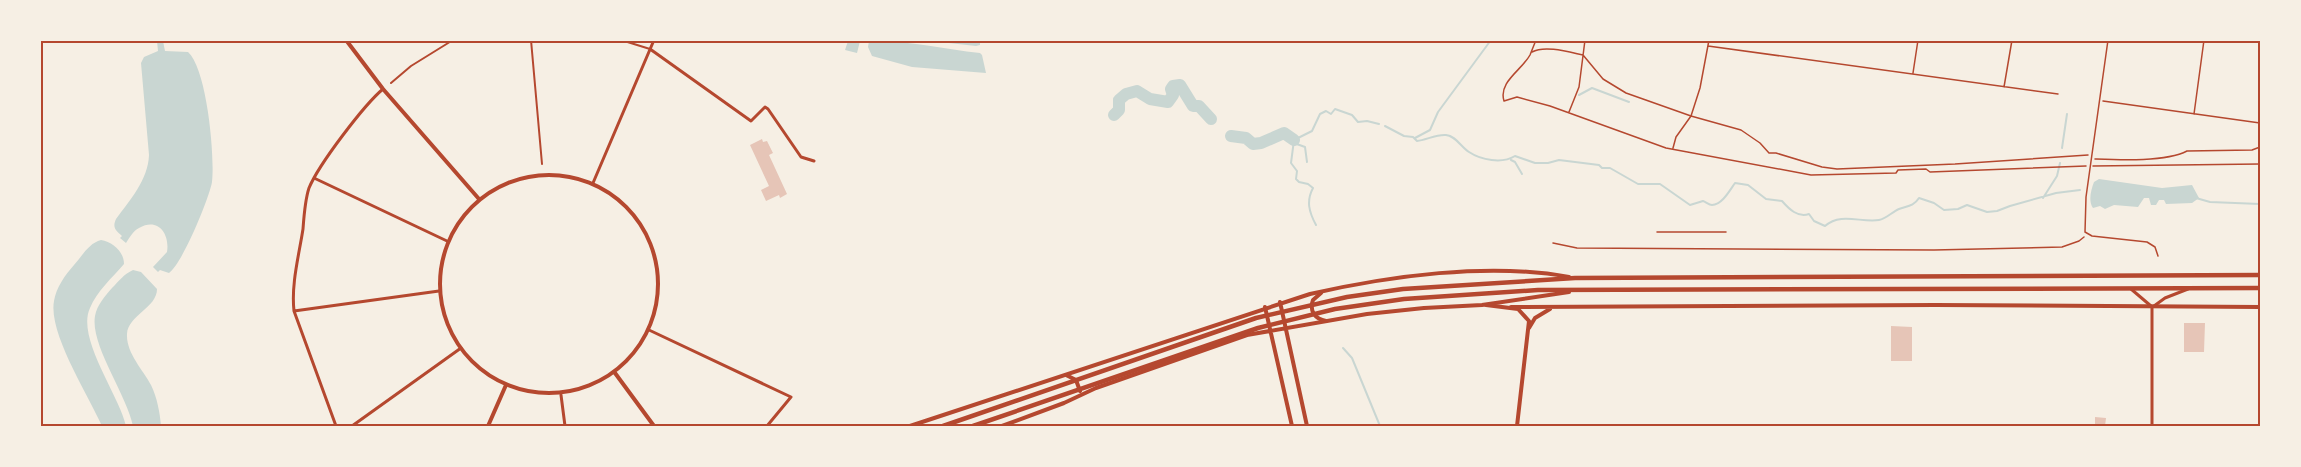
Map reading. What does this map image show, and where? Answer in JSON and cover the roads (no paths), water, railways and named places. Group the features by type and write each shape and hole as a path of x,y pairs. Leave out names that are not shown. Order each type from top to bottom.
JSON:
{"main road":[{"path":"346,40 383,89 479,199"},
{"path":"539,174 560,175 593,183 620,200 637,218 655,254 658,293 649,330 633,354 615,373 587,388 561,395 528,392 506,386 486,372 461,348 439,291 439,276 447,241 467,210 479,199 503,184 539,174"},
{"path":"910,426 1280,302 1327,290 1373,281 1461,273 1539,271 1573,278"},
{"path":"942,426 1247,321 1347,297 1443,286 1573,278 2260,275"},
{"path":"973,426 1258,328 1349,306 1443,295 1538,290 1569,292 1916,288 2260,288"},
{"path":"1327,290 1316,296 1311,307 1317,318 1329,321"},
{"path":"1002,426 1182,356 1247,335 1412,309 1482,305 1569,292"},
{"path":"1280,302 1307,426"},
{"path":"1482,305 1552,308 1848,305 2260,307"},
{"path":"1265,307 1292,426"},
{"path":"1511,307 1518,309 1526,316 1529,328 1517,426"},
{"path":"1529,328 1540,314 1552,308"},
{"path":"615,373 654,426"},
{"path":"1066,375 1077,382 1080,389 1077,396"},
{"path":"488,426 506,386"}],"street":[{"path":"391,83 420,60 453,40"},
{"path":"531,40 542,164"},
{"path":"621,40 650,49 751,121 765,107 801,157 814,161"},
{"path":"593,183 654,40"},
{"path":"336,426 294,310 293,294 307,194 314,178 345,134 383,89"},
{"path":"314,178 447,241"},
{"path":"2152,307 2172,295 2196,287"},
{"path":"2130,288 2152,307 2152,426"},
{"path":"294,310 439,291"},
{"path":"649,330 791,397 767,426"},
{"path":"352,426 461,348"},
{"path":"561,395 565,426"}],"lane":[{"path":"2108,40 2090,166 2084,219 2086,233 2092,236 2148,242 2156,248 2158,256"},
{"path":"383,89 391,83"}],"waterway":[{"path":"1415,138 1430,130 1438,112 1491,40"},
{"path":"1114,115 1119,110 1119,100 1126,94 1137,91 1150,99 1168,102 1173,95 1171,89 1173,86 1180,85 1193,106 1199,106 1211,119"},
{"path":"1579,95 1592,88 1629,102"},
{"path":"1316,225 1309,206 1313,188 1296,179 1297,171 1291,163 1294,140 1312,131 1320,114 1326,111 1331,114 1335,109 1352,115 1358,122 1367,121 1379,124"},
{"path":"2062,148 2067,114"},
{"path":"1385,126 1404,136 1413,137 1417,141 1439,135 1450,136 1469,152 1485,159 1504,160 1515,156 1535,163 1559,160 1599,165 1602,168 1610,168 1638,184 1660,184 1690,205 1703,201 1711,205 1719,203 1735,183 1748,185 1766,199 1782,201 1794,212 1801,215 1809,214 1814,221 1825,226 1844,219 1872,221 1882,219 1913,204 1919,198 1934,203 1944,210 1958,209 1967,205 1987,212 2056,193 2080,190"},
{"path":"1231,136 1246,138 1253,144 1284,133 1294,140"},
{"path":"1294,143 1305,147 1307,162"},
{"path":"1511,160 1515,162 1522,174"},
{"path":"2043,198 2057,176 2060,163"},
{"path":"2196,198 2210,202 2260,204"},
{"path":"1343,348 1352,358 1380,426"}]}
